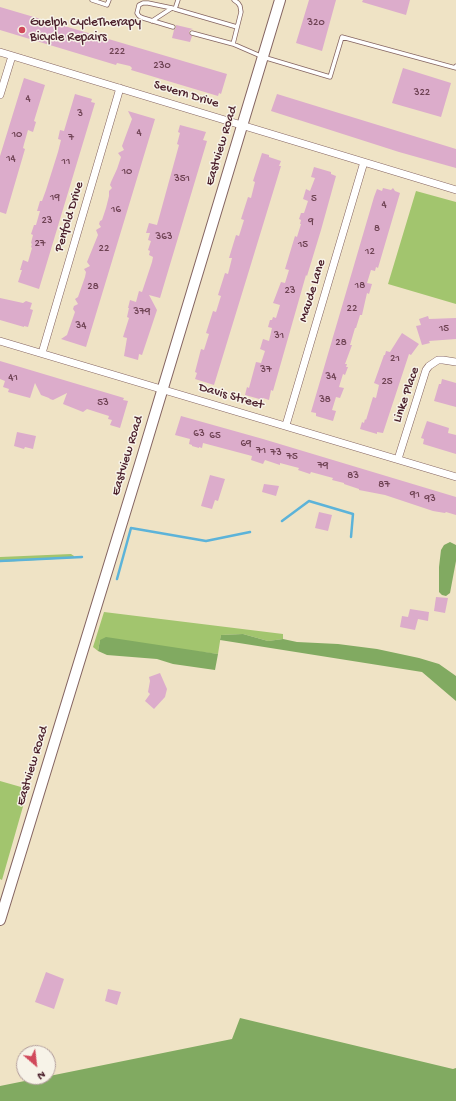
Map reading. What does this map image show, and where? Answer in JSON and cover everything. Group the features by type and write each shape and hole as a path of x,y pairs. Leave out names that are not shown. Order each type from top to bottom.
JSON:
{"street":[{"name":"Eastview Road","path":"0,920 280,0"},
{"name":"Severn Drive","path":"0,52 456,190"},
{"path":"0,95 12,56"},
{"name":"Penfold Drive","path":"42,353 120,88"},
{"name":"Maude Lane","path":"286,426 364,162"},
{"name":"Davis Street","path":"0,341 456,477"},
{"name":"Linke Place","path":"398,459 426,370 438,360 456,362"}],"lane":[{"path":"92,0 107,5 109,0"},
{"path":"152,21 174,9 177,0"},
{"path":"233,44 241,12 240,6 234,0"},
{"path":"173,27 139,16 137,13 139,5 148,3 237,27"},
{"path":"192,33 233,44 263,57 330,77 342,37 456,68 456,66"}],"green space":[{"path":"416,191 456,202 456,304 388,284"},
{"path":"450,542 456,545 456,561 450,593 446,596 439,592 439,567 441,550 444,545"},
{"path":"71,554 74,558 0,562 0,557"},
{"path":"104,612 283,634 283,639 268,641 243,634 221,635 218,654 100,640 98,651 93,647"},
{"path":"243,634 268,641 283,639 297,642 338,644 377,649 439,664 456,676 456,701 422,672 220,640 221,635"},
{"path":"106,637 218,654 215,670 173,664 157,659 107,655 98,651 100,640"},
{"path":"0,781 28,789 2,880 0,879"},
{"path":"240,1018 453,1069 456,1068 456,1101 0,1101 0,1086 16,1083 16,1085 56,1085 56,1075 232,1039"}],"building":[{"path":"309,0 336,0 322,51 296,43"},
{"path":"363,0 410,0 406,15 362,2"},
{"path":"0,7 227,74 221,94 219,93 218,96 131,70 132,68 130,66 117,63 116,65 0,30"},
{"path":"176,25 193,29 190,30 189,33 192,36 190,42 172,38"},
{"path":"403,68 451,83 441,117 392,103"},
{"path":"24,78 45,85 34,121 36,122 33,132 28,130 23,148 25,149 6,214 0,212 0,156"},
{"path":"75,94 92,99 91,102 95,103 39,289 18,282 22,270 20,270 23,260 28,262 32,248 31,243 33,235 31,234 34,225 36,225 40,211 37,211 46,190 58,152 61,140 58,139 60,130 64,131"},
{"path":"277,94 456,149 456,168 399,152 271,111"},
{"path":"128,111 155,119 86,347 61,339 67,335 75,312 73,309 74,306 78,304 75,299 78,297 85,277 86,272 84,269 90,266 87,262 98,235 96,230 101,227 99,224 106,208 109,191 112,188 110,185 121,157 118,153 124,150 122,146 132,119"},
{"path":"180,125 206,132 203,140 207,141 160,298 149,295 157,310 142,355 139,354 138,360 124,356 127,338 123,337 129,318 127,317 128,308 130,300 136,302 139,291 142,292 152,262 153,257 149,255 150,251 148,250 151,241 148,240 150,233 146,233 149,223 157,225 179,145 177,144 180,133 178,132"},
{"path":"262,153 281,161 279,166 281,166 214,385 195,379 197,373 195,372 201,349 204,350 209,334 206,333 213,311 216,312 221,296 218,295 225,273 228,274 232,258 229,258 236,235 239,236 244,220 241,219 248,197 251,198 255,182 253,181"},
{"path":"314,167 331,172 331,174 336,176 273,391 271,390 269,400 263,398 263,400 245,395 247,387 249,388 256,362 261,363 265,351 260,349 263,339 269,341 272,328 268,327 270,320 272,320 273,317 276,318 280,305 273,303 281,282 285,283 289,270 285,269 295,236 297,237 301,224 301,220 299,219 301,213 304,213 308,201 303,199 306,189 310,191 315,178 311,177"},
{"path":"383,188 391,190 393,188 395,191 400,193 378,268 376,267 375,271 371,270 367,283 372,284 369,294 367,293 362,315 360,315 350,345 352,345 345,364 347,364 346,367 348,367 345,375 343,374 339,387 344,388 340,398 336,397 332,410 336,411 333,421 316,416 316,413 311,412 374,197 377,189 382,191"},
{"path":"0,298 23,303 26,301 32,303 30,309 33,310 28,327 0,320"},
{"path":"428,316 429,319 456,318 456,339 429,341 430,343 422,345 416,326 421,325 419,319"},
{"path":"402,333 419,344 411,355 409,354 383,433 377,432 377,434 360,429 362,422 364,423 365,419 366,420 373,397 376,398 379,385 374,383 384,355 386,351 390,352"},
{"path":"0,361 124,398 123,400 128,401 120,428 110,425 112,420 108,419 109,416 87,409 83,412 63,404 67,393 53,400 41,395 35,383 30,398 8,392 9,389 3,387 5,381 0,379"},
{"path":"442,379 456,383 456,407 434,401"},
{"path":"181,416 456,497 456,515 446,512 433,511 385,495 359,490 344,483 332,480 333,478 311,472 310,474 298,470 299,468 280,463 280,465 265,460 263,464 251,460 252,456 203,443 202,448 192,446 189,444 190,439 175,435"},
{"path":"427,421 449,428 448,433 456,435 456,454 423,444 424,439 421,438"},
{"path":"17,432 36,436 33,449 25,447 24,449 14,446"},
{"path":"210,475 225,479 218,501 215,500 212,509 201,506"},
{"path":"264,484 279,486 276,496 262,492"},
{"path":"319,512 332,515 328,531 315,528"},
{"path":"436,597 448,598 445,613 434,611"},
{"path":"410,609 429,612 428,621 418,619 415,630 400,627 402,616 408,617"},
{"path":"160,673 167,689 165,697 154,709 145,701 150,694 148,692 150,681 149,677"},
{"path":"46,972 64,979 54,1009 35,1002"},
{"path":"108,989 121,992 117,1005 105,1001"}],"waterway":[{"path":"282,521 309,501 353,514 351,537"},
{"path":"117,579 131,528 206,541 250,532"},
{"path":"0,561 82,557"}],"place":[{"name":"Guelph CycleTherapy Bicycle Repairs","path":"22,30"}]}
